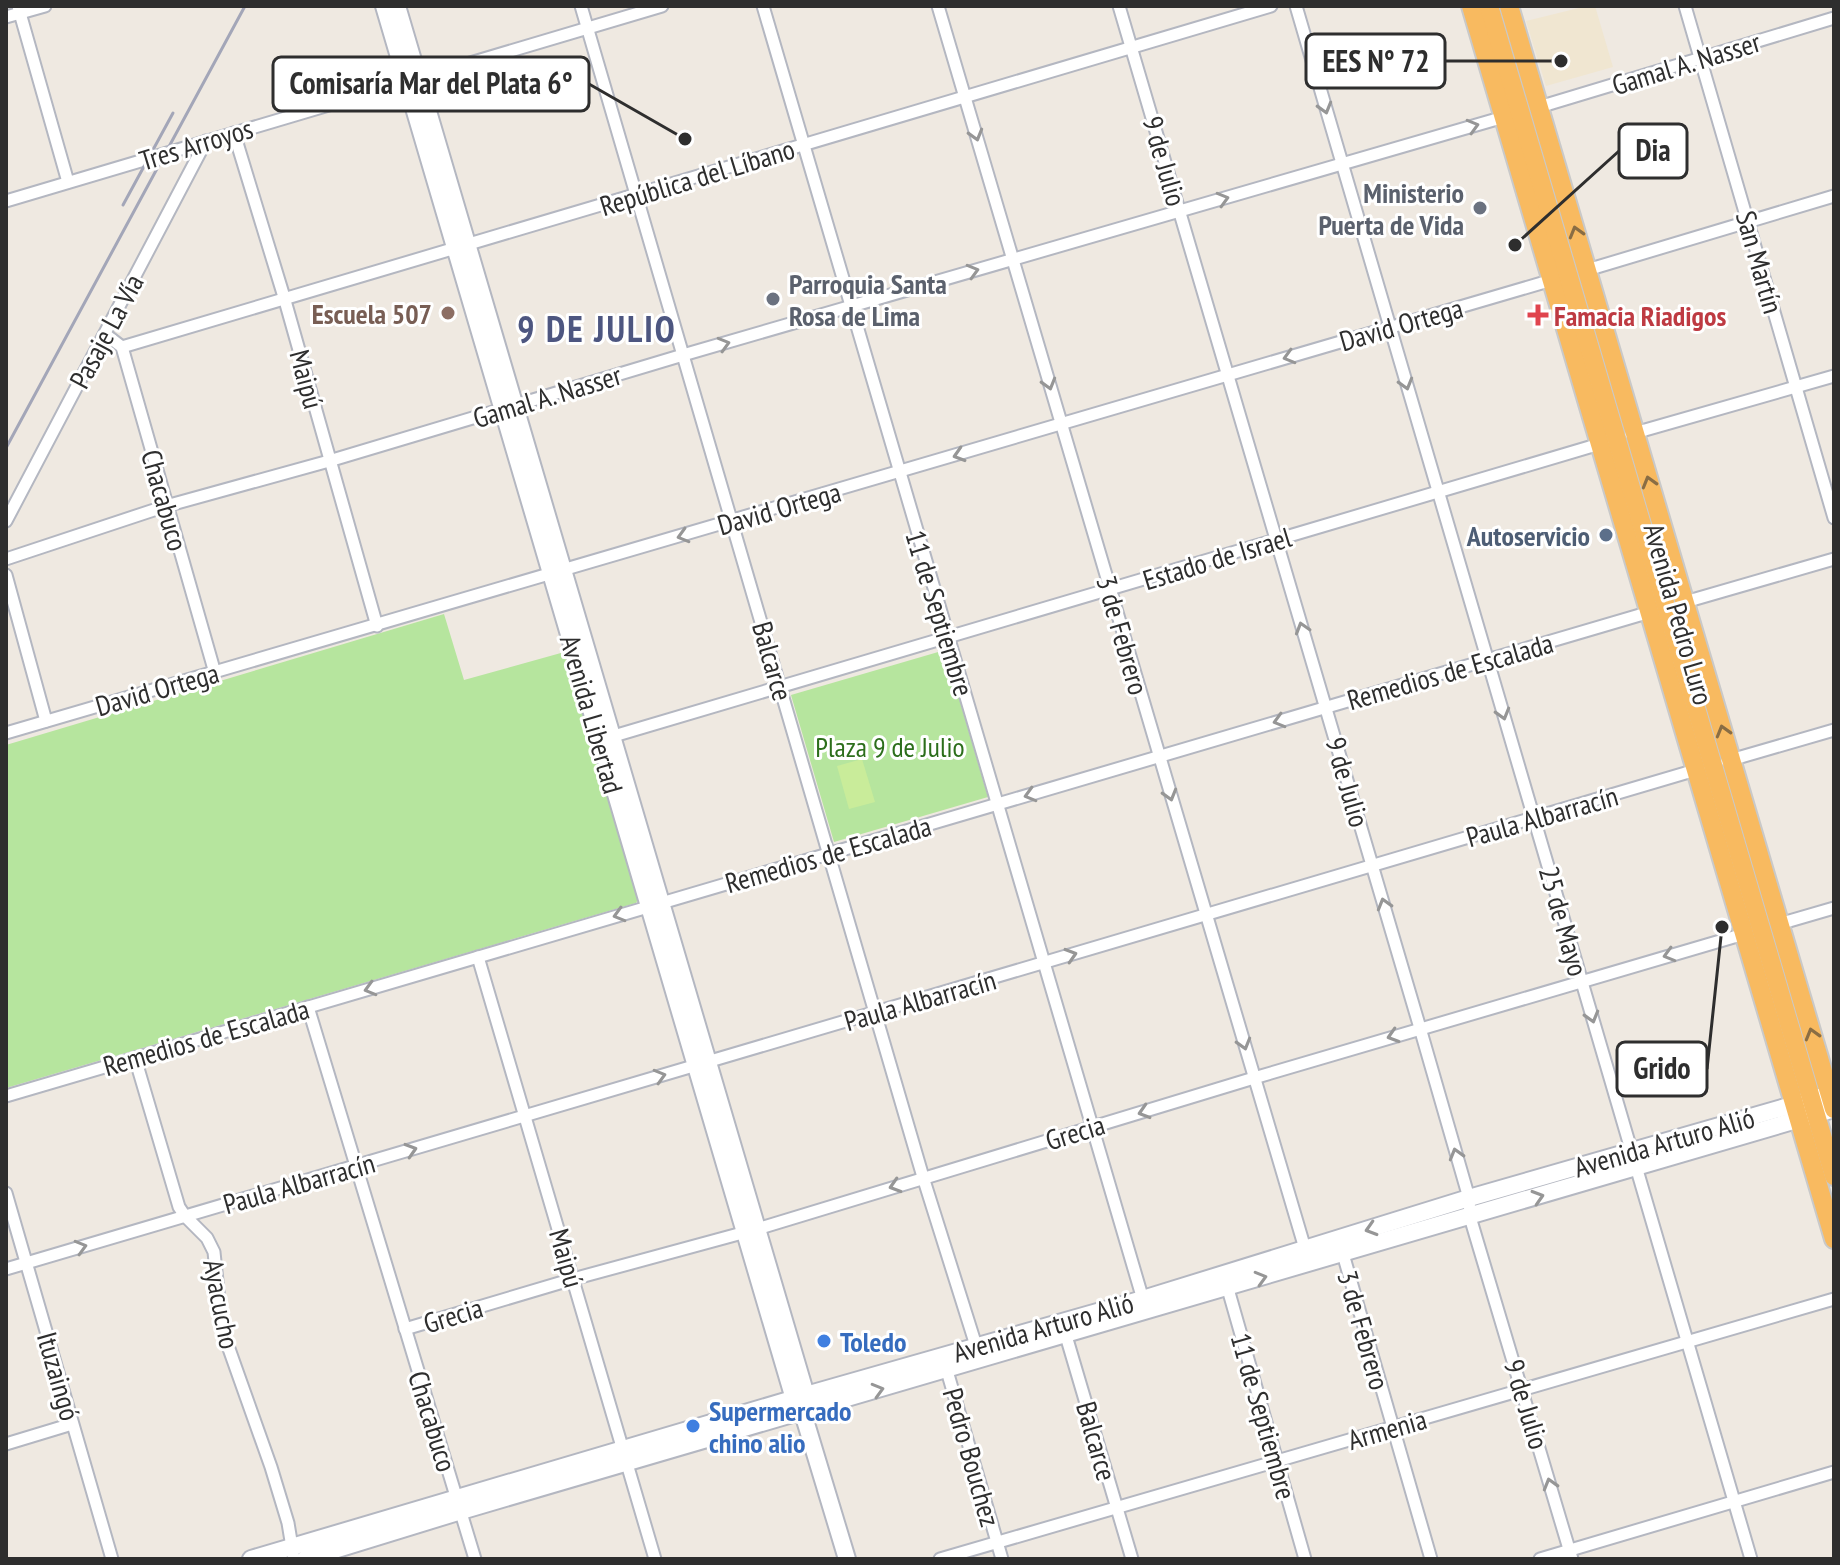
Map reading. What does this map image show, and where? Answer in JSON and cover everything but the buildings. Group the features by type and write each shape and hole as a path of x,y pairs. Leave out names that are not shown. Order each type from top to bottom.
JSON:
{"highway":[{"name":"Avenida Pedro Luro","path":"1471,6 1552,280 1685,602 1744,934 1819,1105"},
{"name":"Avenida Pedro Luro","path":"1489,6 1713,765 1819,1105 1834,1239"},
{"name":"Avenida Pedro Luro","path":"1509,6 1587,270 1650,612 1779,924 1834,1176"}],"main road":[{"name":"Avenida Libertad","path":"384,6 413,80"},
{"name":"Avenida Libertad","path":"397,6 413,80 847,1559"},
{"name":"Avenida Arturo Alió","path":"1341,1247 1469,1198 1633,1159 1819,1105"},
{"name":"Avenida Arturo Alió","path":"251,1559 292,1553 802,1407 1341,1247 1470,1217 1633,1159"},
{"name":"Avenida Arturo Alió","path":"305,1559 459,1504"}],"street":[{"path":"6,17 19,9 45,6"},
{"name":"Balcarce","path":"581,6 923,1177 978,1353"},
{"name":"Tres Arroyos","path":"6,201 662,6"},
{"name":"11 de Septiembre","path":"763,6 1145,1305"},
{"name":"3 de Febrero","path":"938,6 1307,1257"},
{"name":"9 de Julio","path":"1119,6 1373,866 1469,1198 1470,1217 1571,1555"},
{"name":"República del Líbano","path":"122,347 1271,6"},
{"name":"25 de Mayo","path":"1296,6 1751,1559"},
{"name":"San Martín","path":"1685,6 1834,518"},
{"path":"19,9 68,182"},
{"name":"Gamal A. Nasser","path":"1539,107 1834,18"},
{"name":"Gamal A. Nasser","path":"6,559 166,506 1504,117"},
{"name":"Maipú","path":"234,133 377,626"},
{"name":"Pasaje La Vía","path":"6,521 206,141"},
{"path":"1587,270 1834,196"},
{"name":"David Ortega","path":"6,733 1552,280"},
{"path":"105,334 122,347"},
{"name":"Chacabuco","path":"122,347 215,673"},
{"name":"Estado de Israel","path":"606,739 1834,376"},
{"path":"1685,602 1834,559"},
{"path":"6,575 46,721"},
{"name":"Remedios de Escalada","path":"6,1096 1650,612"},
{"name":"Paula Albarracín","path":"6,1269 1834,730"},
{"path":"1779,924 1834,908"},
{"name":"Grecia","path":"405,1329 751,1231 1420,1028 1744,934"},
{"name":"Maipú","path":"478,957 655,1559"},
{"name":"Chacabuco","path":"308,1007 475,1559"},
{"name":"Ayacucho","path":"135,1058 179,1207 207,1238 214,1252 222,1329 271,1467 288,1523 292,1553"},
{"name":"Ituzaingó","path":"6,1193 112,1559"},
{"name":"3 de Febrero","path":"1341,1247 1431,1559"},
{"name":"11 de Septiembre","path":"1225,1281 1305,1559"},
{"name":"Armenia","path":"940,1559 1834,1299"},
{"name":"Balcarce","path":"1064,1328 1132,1559"},
{"name":"Pedro Bouchez","path":"944,1363 1002,1559"},
{"path":"6,1444 72,1424"},
{"path":"1540,1559 1571,1555 1734,1501 1834,1472"}],"shaded area":[{"path":"1595,6 1613,67 1546,86 1526,21"}],"green space":[{"path":"444,614 464,680 568,651 639,898 636,903 6,1088 6,745"},
{"name":"Plaza 9 de Julio","path":"945,650 988,797 834,842 791,695"},
{"path":"862,759 875,802 849,809 837,766"}],"railway":[{"path":"6,448 245,6"},
{"path":"123,205 173,113"}],"place":[{"name":"EES N° 72","path":"1561,61"},
{"name":"Comisaría Mar del Plata 6°","path":"685,139"},
{"name":"Ministerio Puerta de Vida","path":"1480,208"},
{"name":"Dia","path":"1515,245"},
{"name":"Parroquia Santa Rosa de Lima","path":"773,299"},
{"name":"Escuela 507","path":"448,313"},
{"name":"Famacia Riadigos","path":"1538,315"},
{"name":"Autoservicio","path":"1606,535"},
{"name":"Grido","path":"1722,927"},
{"name":"Toledo","path":"824,1341"},
{"name":"Supermercado chino alio","path":"693,1426"}],"district":[{"name":"9 DE JULIO","path":"597,328"}]}
